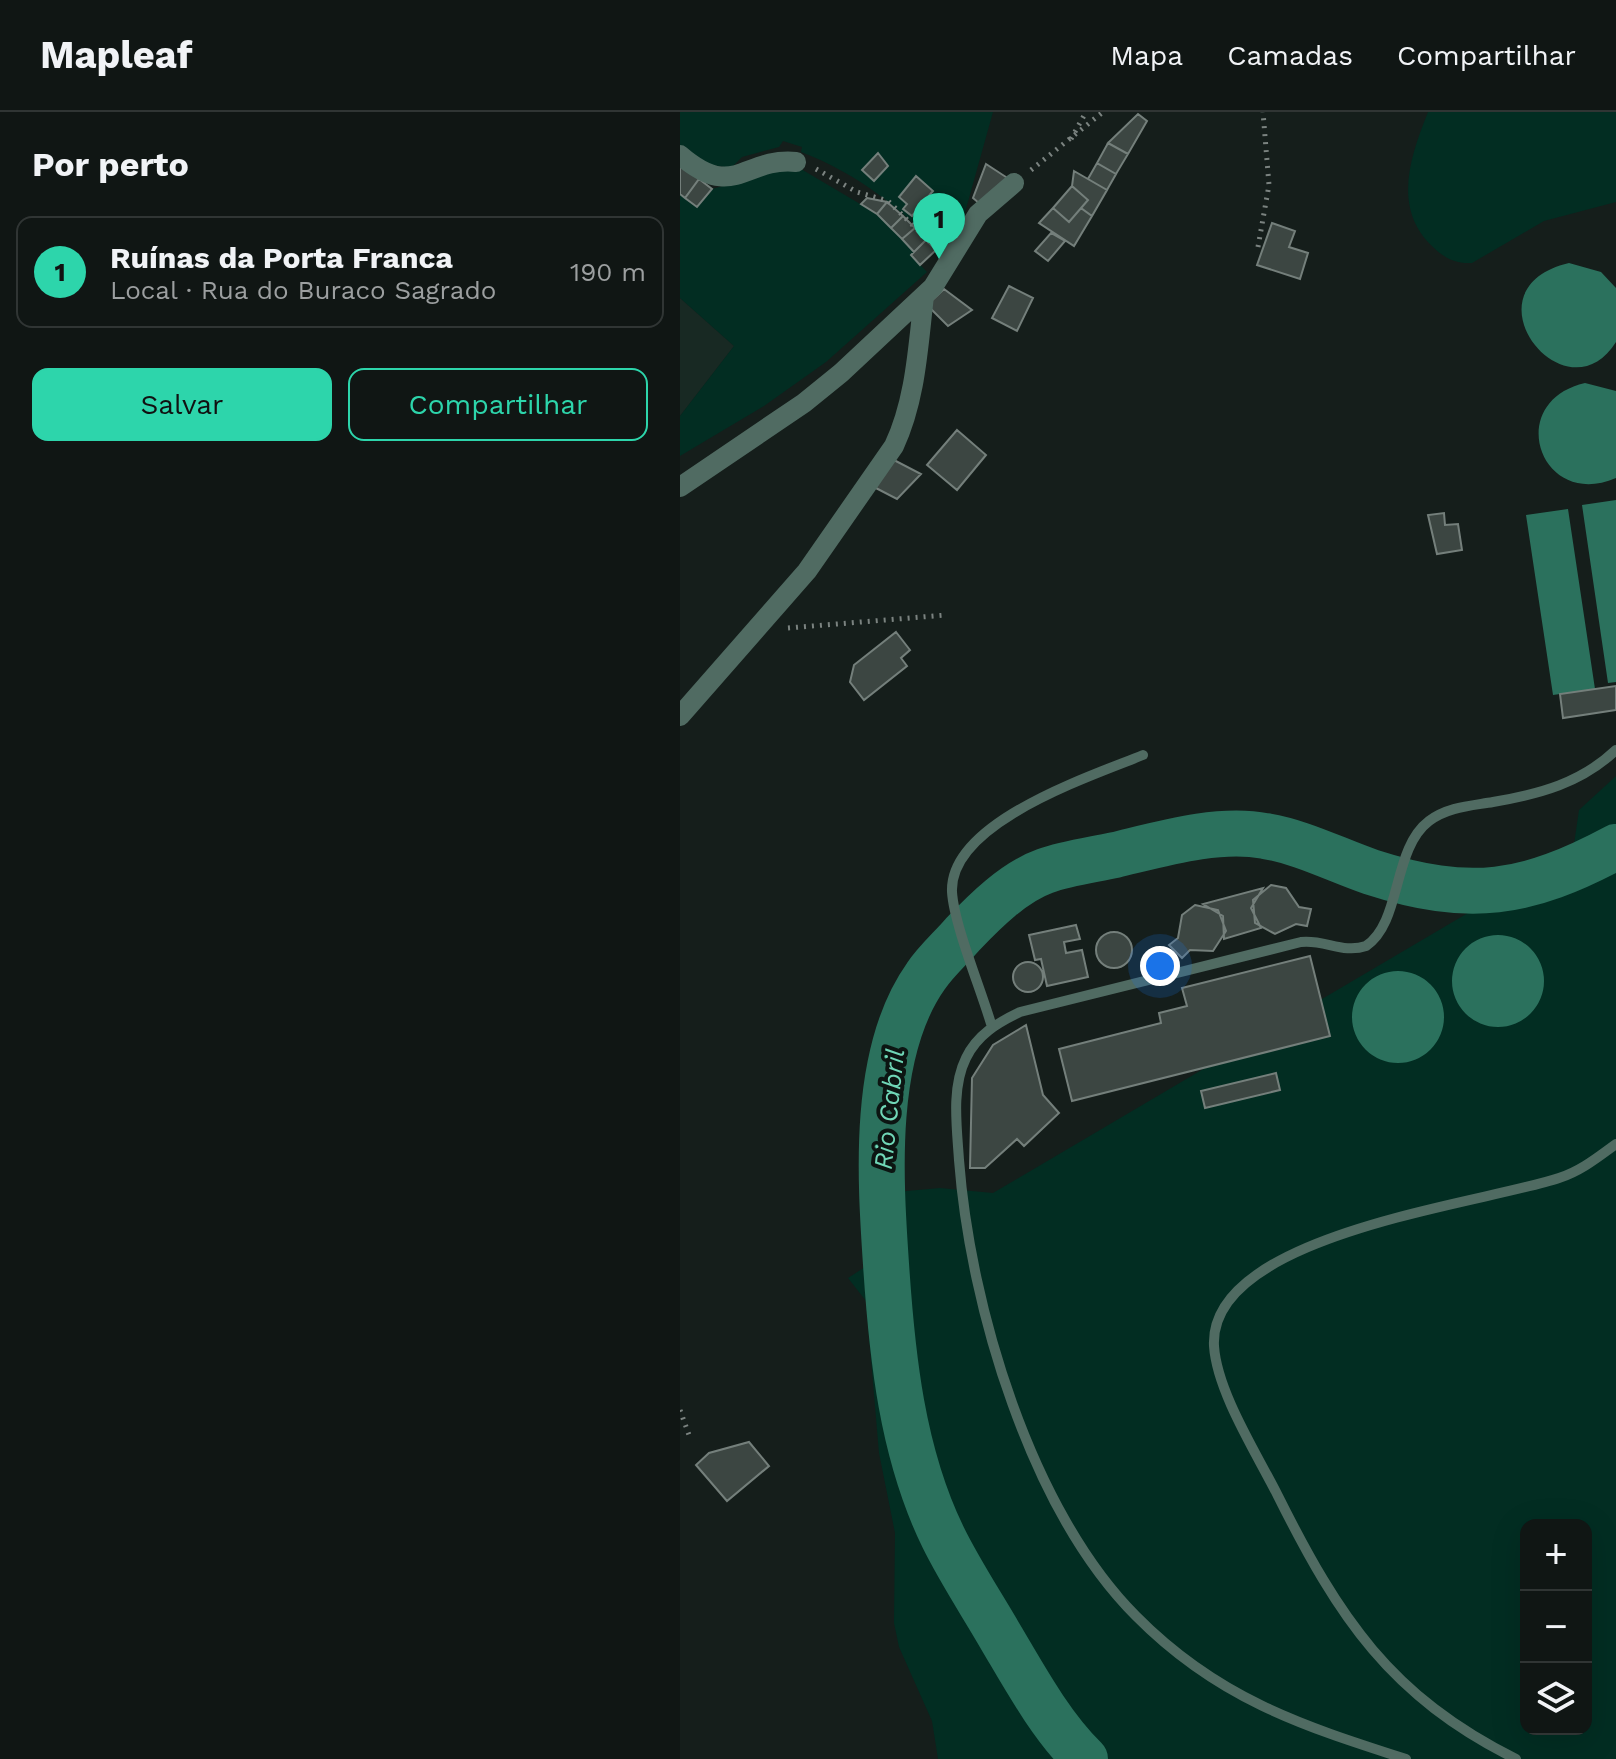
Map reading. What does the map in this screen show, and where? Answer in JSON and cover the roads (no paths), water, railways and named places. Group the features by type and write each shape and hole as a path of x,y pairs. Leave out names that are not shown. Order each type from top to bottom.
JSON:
{"street":[{"path":"680,155 702,173 716,178 780,162 796,162"},
{"path":"680,487 825,387 924,296 951,263 978,214 1014,183"},
{"path":"680,716 807,571 894,446 903,425 913,383 924,296"}],"lane":[{"path":"1406,1759 1267,1711 1201,1671 1136,1616 1103,1578 1071,1531 998,1361 975,1275 961,1191 957,1129 961,1072 973,1046 992,1027 1035,1008 1290,945 1315,941 1340,948 1360,948 1375,939 1382,926 1409,850 1424,825 1445,811 1559,787 1593,770 1616,750"},
{"path":"992,1027 953,899 953,885 961,864 1005,817 1044,796 1143,755"},
{"path":"1516,1759 1475,1737 1414,1695 1382,1663 1346,1618 1301,1542 1233,1405 1216,1360 1215,1331 1229,1304 1252,1281 1303,1247 1381,1223 1557,1179 1589,1164 1616,1144"}],"waterway":[{"name":"Rio Cabril","path":"1085,1759 1040,1703 943,1537 918,1472 901,1404 884,1229 884,1116 896,1041 909,1007 926,976 990,907 1033,876 1062,866 1190,838 1228,834 1265,836 1292,842 1406,882 1468,891 1497,890 1554,876 1616,847"}],"place":[{"name":"Ruínas da Porta Franca","path":"939,259"}]}
